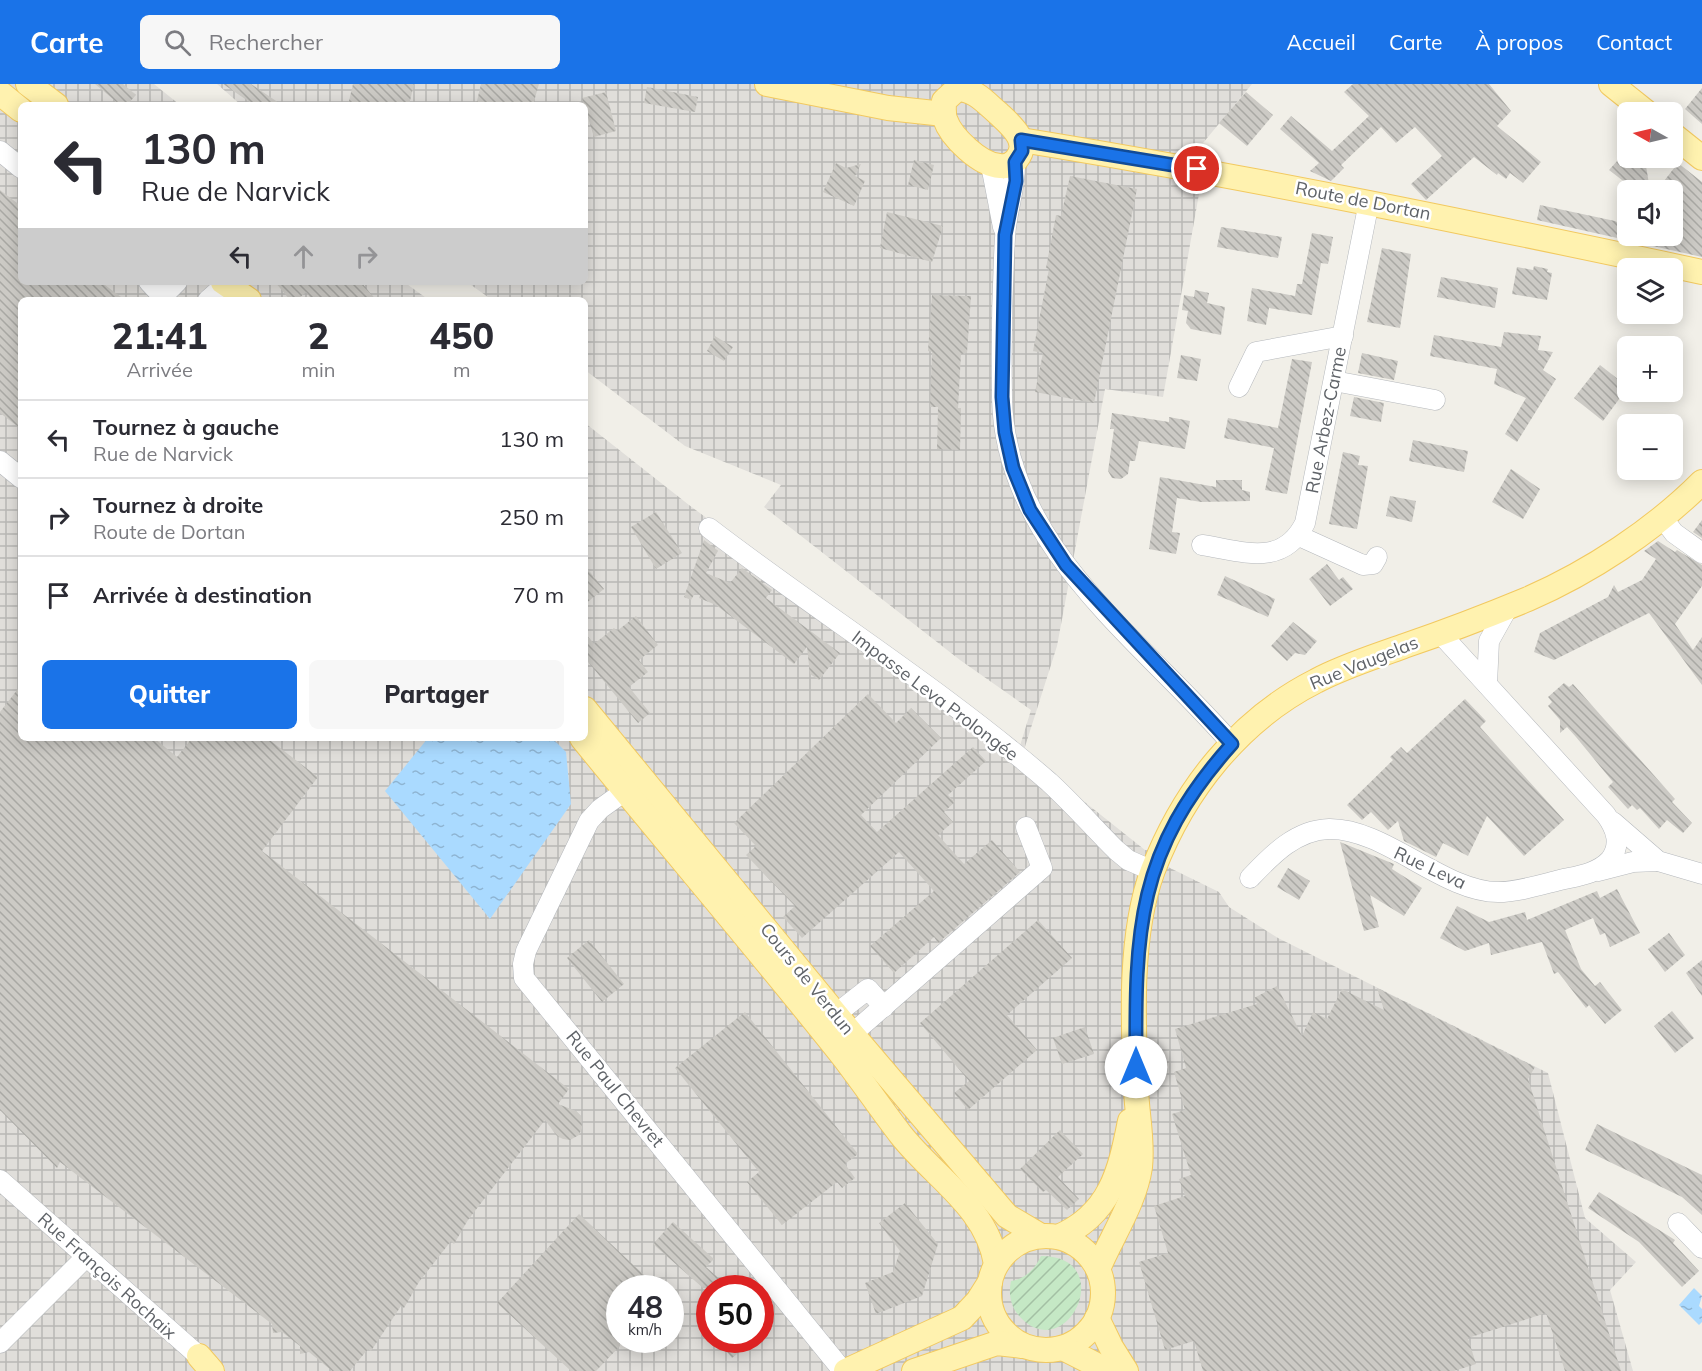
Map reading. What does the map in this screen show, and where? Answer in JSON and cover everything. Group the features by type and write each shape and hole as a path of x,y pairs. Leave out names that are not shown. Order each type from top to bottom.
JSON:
{"main road":[{"path":"28,84 52,102"},
{"path":"767,84 888,108 948,97 963,89 977,90 1009,124 1018,151"},
{"path":"1611,84 1634,102"},
{"path":"0,93 18,108"},
{"path":"948,97 951,129 991,165"},
{"path":"1683,143 1702,158"},
{"name":"Route de Dortan","path":"991,165 1001,167 1018,151 1197,169 1369,202 1702,272"},
{"path":"219,290 241,297"},
{"name":"Rue Vaugelas","path":"1098,1269 1129,1202 1139,1169 1142,1139 1136,1092 1136,956 1144,906 1157,861 1172,828 1198,783 1232,744 1271,709 1315,681 1346,667 1508,607 1572,577 1662,517 1702,482"},
{"name":"Cours de Verdun","path":"588,713 852,1034 1007,1216 1049,1236"},
{"name":"Cours de Verdun","path":"584,741 842,1056 902,1136 952,1187 986,1230 994,1247 993,1273"},
{"name":"Rue Vaugelas","path":"1049,1236 1076,1230 1092,1216 1112,1189 1123,1157 1136,1092"},
{"path":"845,1371 962,1318 978,1301 1008,1250 1024,1240 1049,1236 1074,1243 1088,1253 1098,1269 1103,1287 1102,1306 1097,1318 1082,1338 1064,1348 1042,1351 997,1343 914,1371"},
{"path":"993,1273 989,1301 994,1319 1006,1335 1022,1346"},
{"path":"1097,1318 1126,1371"},
{"path":"1064,1348 1108,1371"}],"street":[{"path":"0,151 18,166"},
{"path":"1018,151 1016,181 1005,235 1003,419 1007,445 1021,491 1040,528 1066,565 1232,744"},
{"path":"991,165 1005,235"},
{"name":"Rue Arbez-Carme","path":"1299,536 1310,501 1369,202"},
{"path":"152,285 164,297"},
{"path":"1239,387 1256,352 1343,336"},
{"path":"1334,381 1435,400"},
{"path":"0,461 18,476"},
{"path":"1662,517 1674,533 1702,553"},
{"name":"Impasse Leva Prolongée","path":"709,528 777,581 944,698 1049,783 1128,860 1157,861"},
{"path":"1202,545 1260,554 1277,552 1291,546 1299,536 1363,565 1372,564 1377,557"},
{"path":"1487,684 1489,641 1508,607"},
{"path":"1440,633 1636,845 1658,861 1702,874"},
{"name":"Rue Paul Chevret","path":"625,791 600,809 589,821 526,951 523,964 525,978 845,1371"},
{"path":"1595,872 1609,860 1617,839 1616,828 1606,815"},
{"path":"852,1034 1042,868 1026,827"},
{"name":"Rue Leva","path":"1250,878 1276,851 1295,839 1329,829 1364,837 1474,889 1498,892 1527,888 1632,862 1658,861"},
{"path":"836,1014 868,989 884,1007"},
{"name":"Rue François Rochaix","path":"0,1180 208,1366"},
{"path":"1678,1223 1702,1248"},
{"path":"0,1343 86,1257"}],"shaded area":[{"path":"0,84 154,84 176,102 18,102 18,285 408,285 425,297 18,297 18,741 588,741 588,425 689,505 1019,749 1031,710 960,660 764,507 781,485 685,446 588,372 588,297 488,297 471,285 588,285 588,102 238,102 217,84 1252,84 1193,155 1199,194 1163,397 1105,389 1057,646 1023,753 1145,850 1167,852 1168,867 1219,892 1229,907 1278,938 1548,1073 1585,1218 1636,1262 1610,1290 1633,1371 0,1371"}],"green space":[{"path":"1041,1256 1064,1261 1077,1272 1081,1288 1078,1304 1069,1319 1056,1328 1039,1329 1022,1319 1011,1302 1011,1281 1029,1273"}],"water":[{"path":"426,741 555,741 566,752 571,804 490,919 385,791"},
{"path":"1694,1288 1702,1296 1699,1306 1702,1309 1702,1322 1699,1325 1679,1305"}],"building":[{"path":"95,84 123,84 136,95 130,102 116,102"},
{"path":"223,84 251,84 278,102 250,102"},
{"path":"353,84 414,84 410,102 349,102"},
{"path":"481,84 539,84 534,102 477,102"},
{"path":"1353,84 1489,84 1511,111 1497,126 1541,162 1523,183 1510,173 1506,179 1498,173 1497,175 1474,157 1426,200 1411,184 1442,156 1415,127 1396,143 1381,127 1341,165 1344,168 1331,181 1310,171 1319,163 1280,129 1291,116 1332,151 1369,116 1344,92"},
{"path":"647,87 698,97 695,112 644,103"},
{"path":"1702,88 1702,124 1685,109"},
{"path":"606,92 616,131 594,137 588,118 588,102 583,102 582,98"},
{"path":"1246,92 1273,115 1247,146 1219,123"},
{"path":"914,160 934,165 928,190 908,185"},
{"path":"1617,161 1617,168 1646,168 1648,180 1622,180 1609,170"},
{"path":"836,163 846,168 861,164 855,176 865,181 854,206 823,192"},
{"path":"1683,167 1702,182 1702,257 1653,246 1683,246 1683,180 1665,180 1674,168"},
{"path":"1070,176 1137,189 1094,403 1035,392 1043,353 1033,351 1049,269 1046,268 1056,215 1061,216"},
{"path":"0,190 18,204 18,285 105,285 121,297 18,297 18,427 0,413"},
{"path":"1540,205 1617,222 1617,238 1537,220"},
{"path":"887,212 943,226 932,262 880,248"},
{"path":"1221,227 1282,237 1278,258 1217,247"},
{"path":"1312,233 1333,237 1328,264 1321,263 1312,315 1269,308 1266,325 1247,321 1252,288 1295,296 1297,284 1302,284"},
{"path":"1382,248 1411,254 1400,328 1367,322"},
{"path":"1534,266 1548,269 1547,272 1552,273 1547,300 1512,294 1517,267 1533,270"},
{"path":"1441,277 1498,288 1495,308 1437,297"},
{"path":"278,285 364,285 374,297 310,297 306,292 300,297 288,297"},
{"path":"1195,290 1209,293 1207,303 1225,307 1221,335 1191,329 1186,323 1188,311 1182,310 1184,295 1194,297"},
{"path":"932,295 971,296 967,353 961,354 958,408 961,408 960,450 937,449 938,407 930,407 932,352 928,351"},
{"path":"1504,332 1541,336 1538,350 1553,352 1543,370 1556,379 1517,442 1505,434 1526,398 1494,384 1497,369 1430,356 1434,335 1501,347"},
{"path":"715,336 733,347 724,361 707,351"},
{"path":"1362,353 1398,361 1394,380 1358,373"},
{"path":"1181,355 1201,359 1197,381 1177,378"},
{"path":"1292,359 1312,362 1287,494 1265,490 1274,448 1224,438 1228,418 1278,428"},
{"path":"1600,365 1617,378 1617,402 1603,421 1574,398"},
{"path":"1354,397 1384,403 1381,422 1350,416"},
{"path":"1112,413 1169,422 1169,417 1190,421 1185,449 1139,441 1135,461 1130,461 1128,474 1121,479 1112,478 1108,471 1114,429 1110,429"},
{"path":"1413,440 1468,451 1464,472 1409,461"},
{"path":"1343,452 1360,456 1358,465 1368,466 1357,529 1329,524"},
{"path":"1511,469 1540,489 1523,519 1492,502"},
{"path":"1160,477 1216,487 1216,480 1242,480 1242,490 1250,492 1250,501 1201,502 1177,498 1172,532 1180,533 1176,554 1149,549"},
{"path":"1390,496 1416,501 1412,522 1386,516"},
{"path":"656,512 682,553 656,569 631,527"},
{"path":"1702,520 1702,538 1693,532"},
{"path":"704,540 718,551 706,573 730,583 742,568 772,590 766,598 840,653 819,680 810,674 807,647 794,664 716,605 699,598 700,595 695,593 691,600 684,597"},
{"path":"1658,541 1702,565 1702,586 1675,624 1693,650 1702,637 1702,685 1649,613 1554,660 1534,652 1540,633 1608,597 1614,585 1618,592 1642,580 1656,559 1644,551"},
{"path":"1327,564 1339,580 1343,577 1353,589 1330,606 1309,579"},
{"path":"588,570 604,589 588,602"},
{"path":"1225,576 1275,599 1268,617 1217,595"},
{"path":"636,616 658,645 639,660 648,672 629,687 650,713 638,723 588,662 588,637 594,644 614,628 617,631"},
{"path":"1293,622 1317,641 1305,655 1295,653 1287,661 1271,646"},
{"path":"1564,683 1569,687 1573,684 1675,799 1672,802 1692,823 1683,833 1667,820 1659,829 1640,808 1637,810 1632,805 1628,809 1608,787 1613,782 1576,737 1567,727 1560,733 1560,720 1548,706 1552,702 1548,697"},
{"path":"18,689 18,741 158,741 177,757 190,741 271,741 318,777 262,851 569,1089 558,1104 576,1111 581,1116 582,1128 579,1135 570,1140 563,1139 557,1136 545,1120 468,1220 454,1244 451,1241 419,1282 404,1308 401,1306 371,1351 368,1349 350,1371 332,1371 309,1352 300,1354 300,1346 282,1332 273,1333 272,1324 60,1162 57,1168 0,1110 0,712"},
{"path":"868,694 896,723 911,708 941,738 861,815 877,832 973,747 986,761 948,795 955,802 944,812 953,822 938,835 964,864 992,840 1020,872 938,943 934,937 894,973 870,946 934,891 899,852 802,938 783,917 795,906 746,855 756,846 734,823"},
{"path":"1465,699 1486,721 1480,727 1564,820 1524,856 1487,816 1468,856 1443,843 1436,857 1404,841 1398,821 1388,830 1371,812 1362,820 1347,805 1393,760 1390,757 1401,747 1407,753"},
{"path":"1340,842 1394,864 1392,869 1422,888 1404,916 1370,895 1379,927 1364,931"},
{"path":"1288,868 1310,881 1299,900 1277,887"},
{"path":"1617,889 1640,933 1610,947 1605,933 1600,935 1593,918 1565,930 1581,969 1595,986 1600,982 1622,1010 1605,1024 1589,1005 1586,1008 1558,972 1554,974 1542,942 1491,955 1489,943 1465,951 1440,938 1457,906 1489,922 1525,912 1527,920 1597,891 1600,898"},
{"path":"1038,920 1072,958 1007,1015 1037,1050 968,1110 954,1093 969,1081 920,1023"},
{"path":"1669,933 1685,955 1665,972 1648,949"},
{"path":"589,940 624,984 602,1002 567,958"},
{"path":"1702,960 1702,996 1686,973"},
{"path":"1277,986 1302,1036 1313,1012 1327,1019 1342,989 1384,1010 1377,988 1535,1067 1528,1079 1621,1371 1565,1371 1546,1313 1468,1338 1476,1364 1454,1371 1203,1371 1194,1341 1165,1350 1139,1262 1168,1253 1154,1206 1185,1196 1179,1179 1191,1175 1172,1114 1185,1110 1174,1072 1186,1068 1175,1029 1257,1004 1254,998"},
{"path":"1672,1011 1694,1038 1675,1053 1654,1026"},
{"path":"745,1012 858,1154 845,1164 855,1178 842,1188 837,1182 782,1225 747,1182 759,1172 675,1068"},
{"path":"1085,1027 1094,1054 1062,1064 1053,1038"},
{"path":"1597,1124 1702,1175 1702,1215 1682,1197 1585,1150"},
{"path":"1060,1130 1083,1154 1058,1177 1079,1199 1067,1210 1046,1190 1043,1192 1020,1169"},
{"path":"1599,1192 1675,1240 1673,1243 1699,1271 1682,1287 1639,1242 1588,1208"},
{"path":"905,1203 938,1244 922,1296 876,1314 865,1283 893,1272 900,1251 879,1223"},
{"path":"579,1214 644,1275 606,1275 606,1353 613,1353 596,1371 571,1371 497,1303"},
{"path":"673,1222 714,1259 706,1267 715,1275 696,1275 696,1282 653,1244"},
{"path":"728,1353 738,1353 732,1358"}],"route":[{"path":"1136,1067 1136,956 1139,930 1153,871 1185,804 1198,783 1232,744 1066,565 1040,528 1021,491 1010,457 1003,419 1005,235 1016,181 1015,162 1022,151 1021,140 1197,169"}]}
